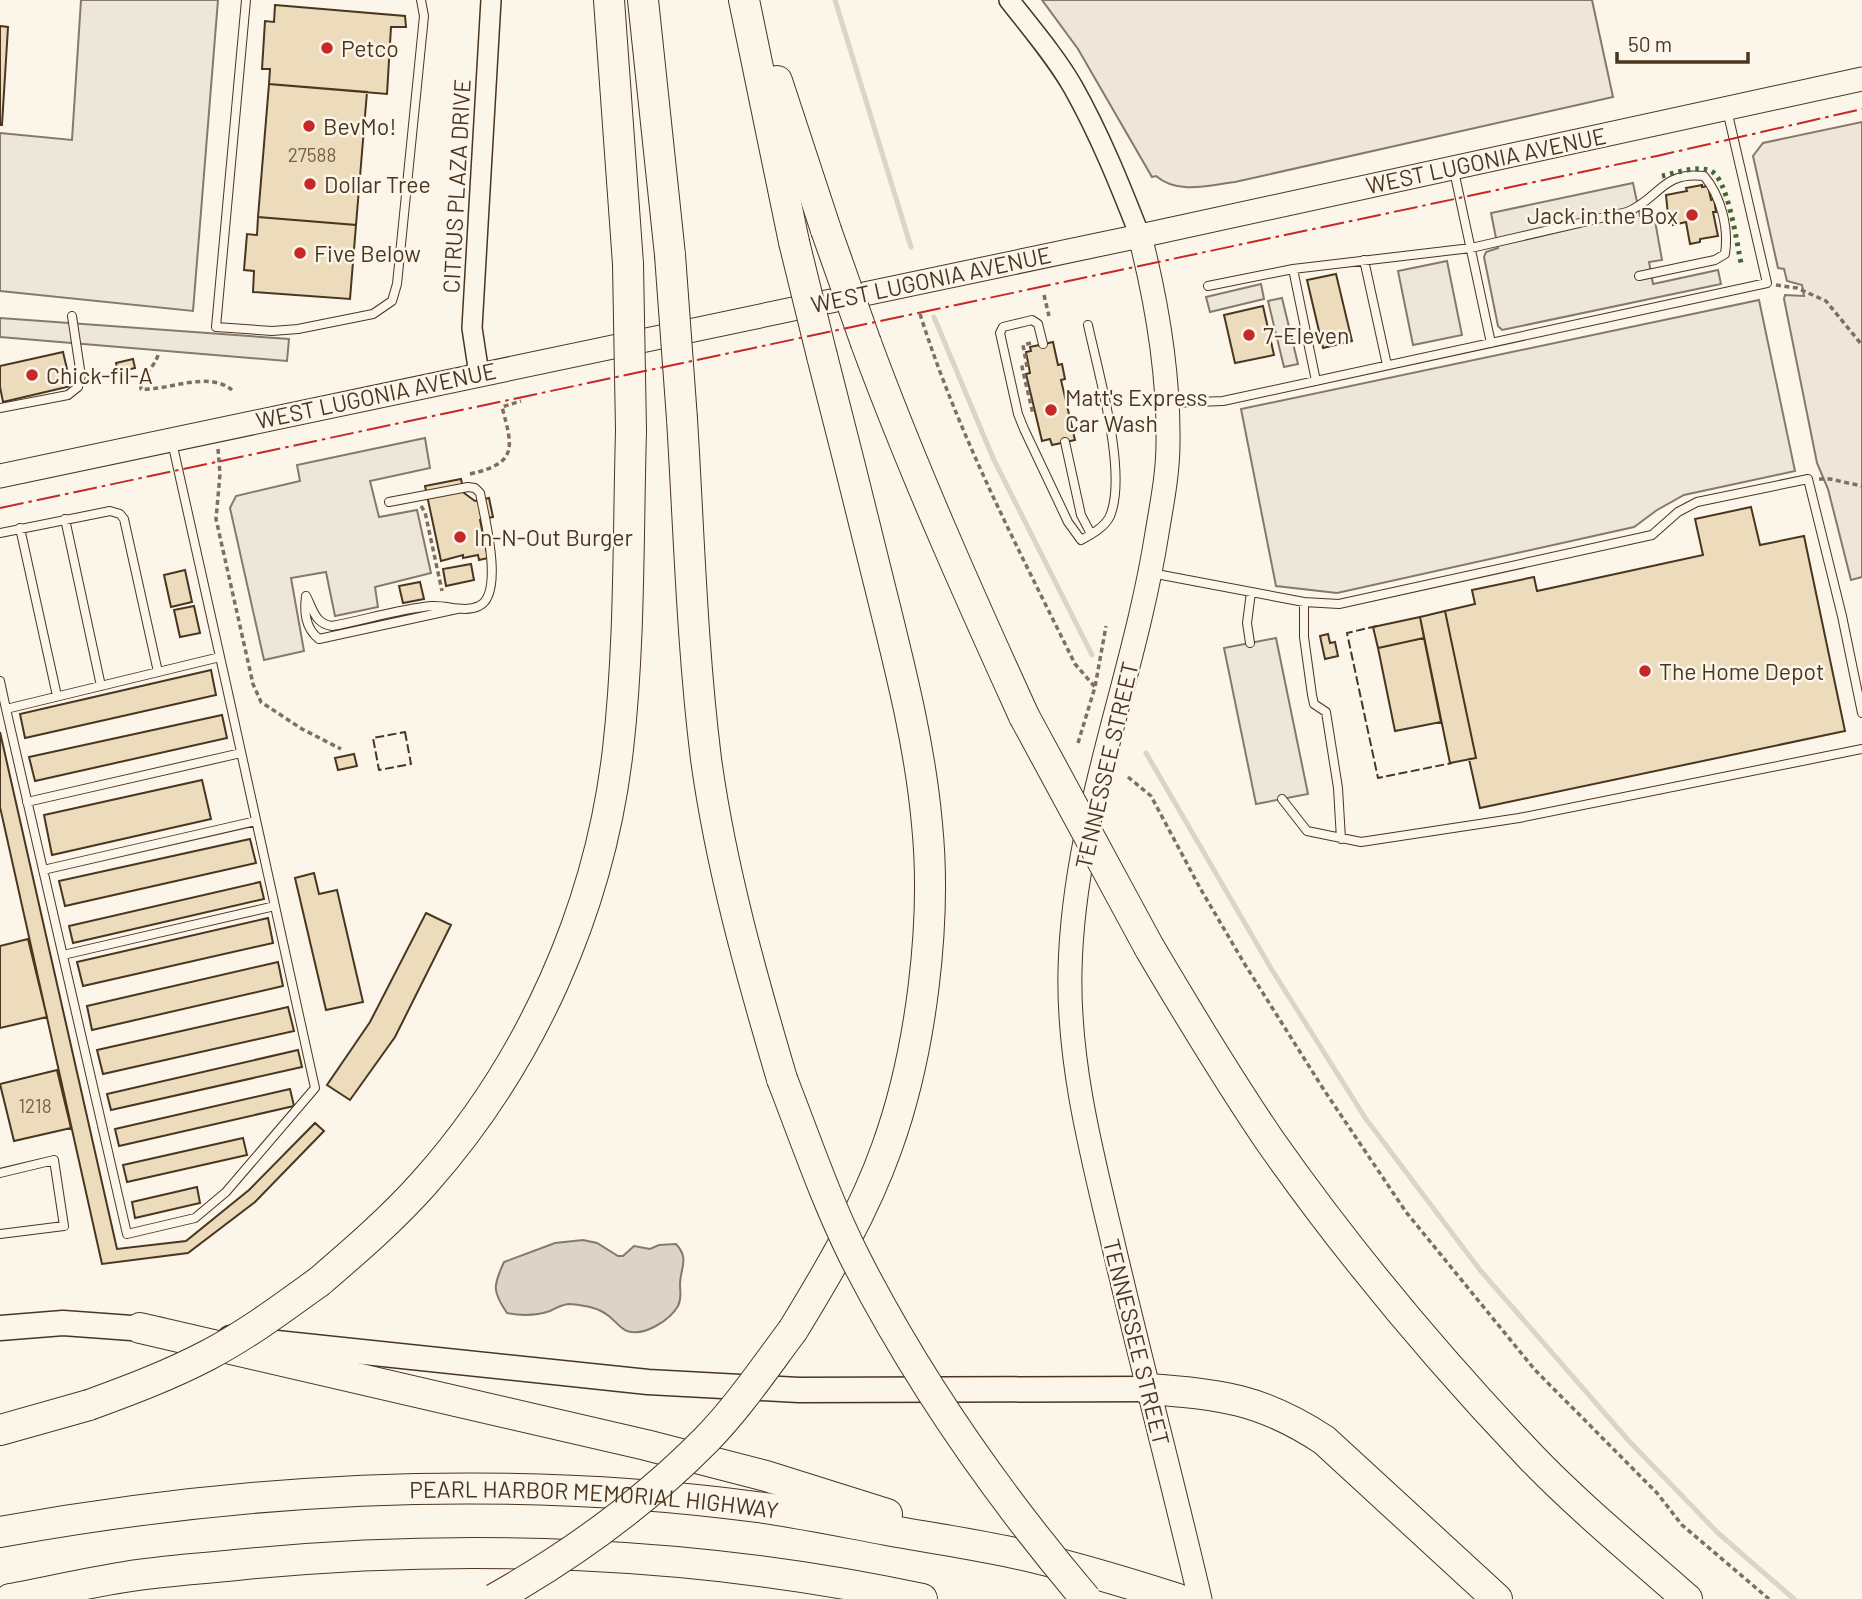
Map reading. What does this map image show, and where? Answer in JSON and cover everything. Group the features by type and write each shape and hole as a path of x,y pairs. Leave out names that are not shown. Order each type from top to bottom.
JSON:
{"highway":[{"path":"0,1430 89,1405 150,1382 209,1354 267,1320 320,1281 378,1231 424,1184 461,1139 493,1095 548,997 580,920 603,841 618,751 626,663 631,431 628,264 609,0"},
{"path":"643,0 670,255 706,758 719,838 755,988 782,1079 854,1255 891,1324 935,1397 988,1476 1086,1599"},
{"path":"494,1599 539,1574 658,1486 709,1437 753,1384 793,1329 832,1266 863,1208 888,1145 919,1018 928,947 929,895 928,825 917,746 901,669 794,242 744,0"},
{"path":"750,0 866,343 948,551 1024,716 1149,947 1208,1046 1270,1140 1345,1243 1437,1356 1532,1458 1687,1599"},
{"path":"140,1328 646,1445 766,1476 1008,1551"},
{"path":"1147,1389 1213,1394 1258,1405 1295,1421 1324,1440 1497,1599"},
{"name":"PEARL HARBOR MEMORIAL HIGHWAY","path":"0,1532 84,1517 241,1499 404,1488 538,1489 676,1498 760,1507 1008,1551 1178,1599"},
{"path":"10,1599 126,1577 304,1559 457,1552 607,1557 745,1570 922,1599"}],"main road":[{"name":"WEST LUGONIA AVENUE","path":"0,476 1140,236 1862,79"},
{"name":"TENNESSEE STREET","path":"1140,236 1153,286 1166,403 1168,444 1164,488 1151,573 1092,801 1081,868 1070,970 1074,1055 1086,1125 1147,1389 1200,1599"},
{"path":"0,1328 63,1323 140,1328 662,1383 799,1391 1147,1389"}],"street":[{"name":"CITRUS PLAZA DRIVE","path":"479,374 472,328 491,0"},
{"name":"TENNESSEE STREET","path":"1009,0 1072,85 1106,150 1140,236"}],"lane":[{"path":"246,0 216,327 272,331 298,329 373,314 392,301 397,284 424,16 421,0"},
{"path":"1166,403 1223,401 1767,284 1727,107"},
{"path":"1454,168 1492,343"},
{"path":"1208,286 1293,269 1471,248 1627,212 1639,207 1669,180 1704,176 1715,189 1727,240 1725,254 1715,260 1639,276"},
{"path":"1364,260 1387,365"},
{"path":"1293,269 1316,381"},
{"path":"0,408 68,395 78,387 81,376 72,316"},
{"path":"1043,342 1038,324 1032,320 1003,327 1000,333 1018,414 1068,522 1082,540 1109,519 1116,462 1088,325"},
{"path":"0,681 127,1234 195,1218 226,1192 315,1088 172,439"},
{"path":"1065,442 1081,515 1091,534"},
{"path":"1151,573 1304,602 1339,604 1652,535 1678,512 1697,502 1808,479 1842,616 1862,713"},
{"path":"389,502 468,487 475,488 480,493 492,561 491,586 486,600 481,605 319,639 309,629 304,610 306,596 318,620 324,625 332,626 429,606 461,608"},
{"path":"0,533 110,511 120,514 124,519 158,672"},
{"path":"65,519 101,686"},
{"path":"20,528 57,696"},
{"path":"1250,643 1247,623 1251,592"},
{"path":"1304,602 1304,637 1312,695 1314,704 1326,712 1338,788 1341,839"},
{"path":"6,709 220,657"},
{"path":"1282,799 1307,831 1361,842 1519,818 1862,749"},
{"path":"27,802 241,753"},
{"path":"43,870 256,821"},
{"path":"62,955 275,906"},
{"path":"0,1173 54,1160 64,1226 0,1234"}],"path":[{"path":"1767,284 1797,288 1826,301 1862,345"},
{"path":"1035,425 1022,367 1027,367 1023,345 1054,339 1044,295"},
{"path":"920,314 989,492 1075,664 1095,687"},
{"path":"158,355 156,363 141,381 141,389 190,383 227,386 232,390"},
{"path":"216,429 220,474 216,519 253,684 261,702 302,729 341,749"},
{"path":"1808,479 1830,479 1862,485"},
{"path":"1078,743 1095,687 1106,626"},
{"path":"1128,777 1151,796 1244,963 1324,1090 1406,1212 1535,1370 1657,1493 1682,1525 1769,1599"}],"shaded area":[{"path":"81,0 218,0 193,311 0,291 0,133 72,140"},
{"path":"1042,0 1592,0 1613,97 1235,182 1184,187 1165,182 1156,176 1152,177 1078,49"},
{"path":"1862,122 1862,577 1851,580 1828,489 1817,463 1784,299 1785,295 1804,296 1802,285 1787,281 1784,269 1778,268 1753,156 1763,143"},
{"path":"1633,183 1640,216 1654,215 1662,260 1649,262 1653,284 1718,270 1721,284 1502,330 1498,326 1484,257 1486,252 1498,248 1491,213"},
{"path":"1447,261 1462,335 1413,345 1398,271"},
{"path":"1261,284 1264,299 1210,312 1206,297"},
{"path":"1282,298 1298,364 1284,367 1268,301"},
{"path":"1759,300 1795,471 1684,495 1634,527 1337,593 1276,586 1241,409"},
{"path":"0,318 289,339 287,361 0,337"},
{"path":"425,438 430,468 370,481 379,517 417,510 431,573 375,587 378,607 335,616 326,572 291,578 304,651 264,660 230,508 236,496 300,481 297,465"},
{"path":"1276,638 1308,794 1256,804 1224,648"},
{"path":"583,1240 597,1243 618,1256 623,1256 634,1246 650,1249 659,1245 676,1244 683,1254 678,1306 663,1322 641,1332 627,1331 601,1311 581,1305 564,1305 534,1315 507,1313 496,1288 504,1262 555,1243"}],"building":[{"name":"Petco","path":"275,5 405,16 406,27 391,27 387,94 269,84 270,69 262,69 265,21 274,22"},
{"path":"0,26 8,27 2,125 0,125"},
{"path":"269,84 367,92 356,225 258,217"},
{"name":"Jack in the Box","path":"1702,185 1708,186 1711,200 1714,199 1716,212 1713,212 1718,236 1690,244 1686,222 1673,225 1671,214 1668,215 1666,195"},
{"name":"Five Below","path":"258,217 356,225 350,299 253,292 254,271 244,270 247,234 257,235"},
{"name":"7-Eleven","path":"1336,274 1352,341 1323,348 1307,280"},
{"name":"7-Eleven","path":"1263,306 1274,355 1235,363 1224,315"},
{"name":"Matt's Express Car Wash","path":"1053,342 1058,365 1062,364 1065,379 1061,380 1075,440 1052,445 1050,439 1042,441 1026,374 1030,373 1026,352 1031,351 1030,347"},
{"path":"63,352 71,386 3,402 0,366"},
{"path":"133,359 135,368 118,372 116,363"},
{"name":"In-N-Out Burger","path":"461,479 464,493 475,501 489,498 493,517 480,520 488,558 479,560 478,555 463,558 463,555 441,561 425,486"},
{"name":"The Home Depot","path":"1751,507 1760,545 1804,536 1845,731 1480,808 1469,759 1476,758 1445,611 1475,604 1472,590 1534,577 1537,591 1703,555 1695,519"},
{"name":"In-N-Out Burger","path":"471,564 474,580 446,586 443,569"},
{"path":"185,570 192,602 171,607 164,575"},
{"name":"In-N-Out Burger","path":"420,582 424,599 403,603 399,586"},
{"path":"194,606 200,633 180,637 174,610"},
{"path":"1445,611 1476,758 1450,763 1420,617"},
{"path":"1420,617 1424,638 1378,648 1373,627"},
{"path":"1328,634 1330,643 1335,642 1338,656 1325,659 1320,636"},
{"path":"1424,638 1441,722 1395,731 1378,648"},
{"path":"211,670 216,695 25,738 20,714"},
{"path":"222,715 227,738 35,781 29,757"},
{"path":"0,732 117,1249 186,1241 249,1190 315,1123 324,1131 255,1202 188,1253 102,1264 0,807"},
{"path":"354,754 357,766 338,770 335,758"},
{"path":"202,780 211,819 52,855 44,815"},
{"path":"250,839 256,863 65,906 59,881"},
{"path":"314,873 319,894 337,890 363,1002 326,1010 295,878"},
{"path":"260,882 264,899 73,943 69,926"},
{"path":"426,913 451,925 395,1037 350,1100 327,1085 370,1022"},
{"path":"268,918 273,943 83,986 77,962"},
{"path":"28,939 47,1017 0,1028 0,946"},
{"path":"278,962 283,986 92,1030 87,1006"},
{"path":"288,1007 294,1031 103,1074 97,1050"},
{"path":"298,1050 302,1067 111,1110 107,1094"},
{"path":"57,1070 71,1128 14,1141 0,1084"},
{"path":"290,1089 294,1106 119,1146 115,1129"},
{"path":"243,1138 247,1155 127,1182 123,1165"},
{"path":"197,1187 200,1203 135,1218 132,1202"}],"waterway":[{"path":"835,0 911,247"},
{"path":"934,317 993,458 1092,655"},
{"path":"1146,753 1272,970 1366,1119 1480,1270 1628,1440 1718,1533 1794,1599"}],"hedge":[{"path":"1662,176 1699,169 1711,171 1717,176 1731,213 1741,263"}],"fence":[{"path":"1377,626 1347,633 1378,778 1452,763"},
{"path":"405,732 411,764 379,770 373,738 405,732"}],"power":[{"path":"0,508 1657,156 1862,109"}],"place":[{"name":"Petco","path":"327,48"},
{"name":"BevMo!","path":"309,126"},
{"name":"Dollar Tree","path":"310,184"},
{"name":"Jack in the Box","path":"1692,215"},
{"name":"Five Below","path":"300,253"},
{"name":"7-Eleven","path":"1249,335"},
{"name":"Chick-fil-A","path":"32,375"},
{"name":"Matt's Express Car Wash","path":"1051,410"},
{"name":"In-N-Out Burger","path":"460,537"},
{"name":"The Home Depot","path":"1645,671"}]}
